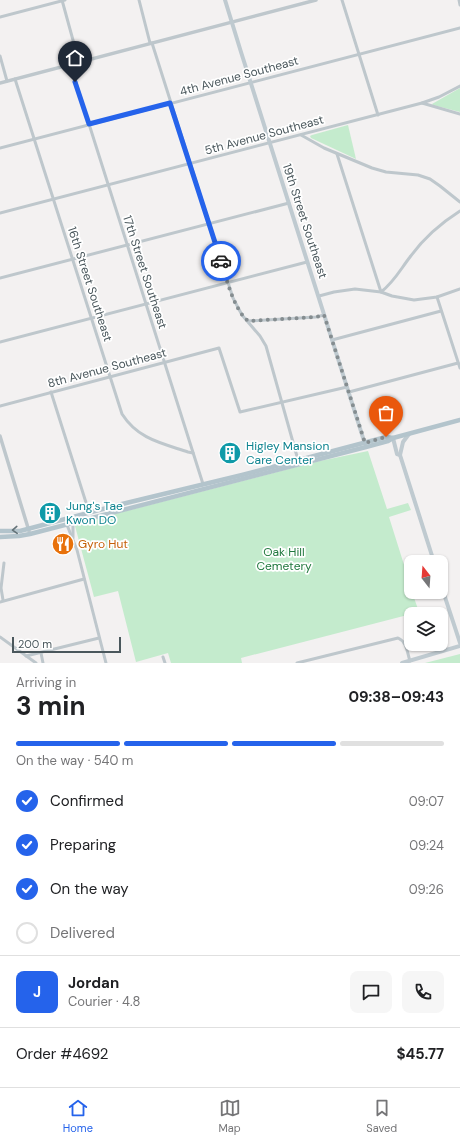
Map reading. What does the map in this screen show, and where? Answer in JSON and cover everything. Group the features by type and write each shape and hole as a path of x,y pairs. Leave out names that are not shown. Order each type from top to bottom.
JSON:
{"main road":[{"name":"19th Street Southeast","path":"225,0 365,445"},
{"path":"0,537 19,536 67,525 365,445 386,437 393,438 460,420"},
{"path":"400,456 402,442 410,434"},
{"path":"393,438 397,454 400,456 432,555"},
{"path":"0,531 20,530 103,508 365,445"},
{"path":"67,525 72,520 92,515 103,508"},
{"path":"446,599 460,643"},
{"path":"402,663 460,646"}],"street":[{"path":"0,17 63,0 78,62"},
{"path":"139,0 151,43 233,298 242,316 248,321 266,346 298,460"},
{"path":"0,83 316,0"},
{"path":"342,0 378,115"},
{"path":"458,0 460,5"},
{"name":"4th Avenue Southeast","path":"0,148 460,28"},
{"path":"0,56 6,81"},
{"name":"17th Street Southeast","path":"70,64 204,484"},
{"name":"16th Street Southeast","path":"15,79 122,414 131,426 150,440 193,453"},
{"name":"5th Avenue Southeast","path":"0,213 422,103 439,97 460,86"},
{"path":"422,103 460,114"},
{"path":"301,135 337,154 372,168 386,172 418,175 430,179 460,202"},
{"path":"337,154 381,292"},
{"path":"0,278 289,203"},
{"path":"381,292 398,276 410,256 426,239 438,227 460,211"},
{"path":"0,342 307,262"},
{"path":"319,296 348,289 355,289 381,292 392,296 414,300 437,297 460,289"},
{"path":"437,297 460,368"},
{"path":"332,340 441,311"},
{"path":"248,321 316,317 324,315"},
{"name":"8th Avenue Southeast","path":"0,406 219,348 240,412 282,403"},
{"path":"349,392 458,363"},
{"path":"282,403 347,387"},
{"path":"51,392 89,512"},
{"path":"0,436 30,534"},
{"path":"73,538 74,523"},
{"path":"67,525 73,538 106,663"},
{"path":"4,563 0,589 1,601 84,579"},
{"path":"0,637 36,663"},
{"path":"26,656 99,638"},
{"path":"297,663 393,638 398,638 405,643 410,661"},
{"path":"41,653 43,663"},
{"path":"163,658 165,663"}],"green space":[{"path":"460,88 460,112 432,104"},
{"path":"348,125 356,159 311,138 310,136 312,135"},
{"name":"Oak Hill Cemetery","path":"368,451 387,509 408,503 411,510 389,517 404,565 404,599 414,599 417,607 404,607 404,616 241,658 242,663 171,663 168,653 136,662 118,591 94,597 75,526 76,524 320,461"},
{"path":"460,654 460,663 425,663"}],"way so far":[{"path":"221,261 233,298 242,316 248,321 316,317 324,315 365,443 386,437"}],"place":[{"name":"Higley Mansion Care Center","path":"230,453"},
{"name":"Jung's Tae Kwon DO","path":"50,513"},
{"name":"Gyro Hut","path":"63,544"}],"route":[{"path":"75,82 89,124 170,103 221,261"}]}
